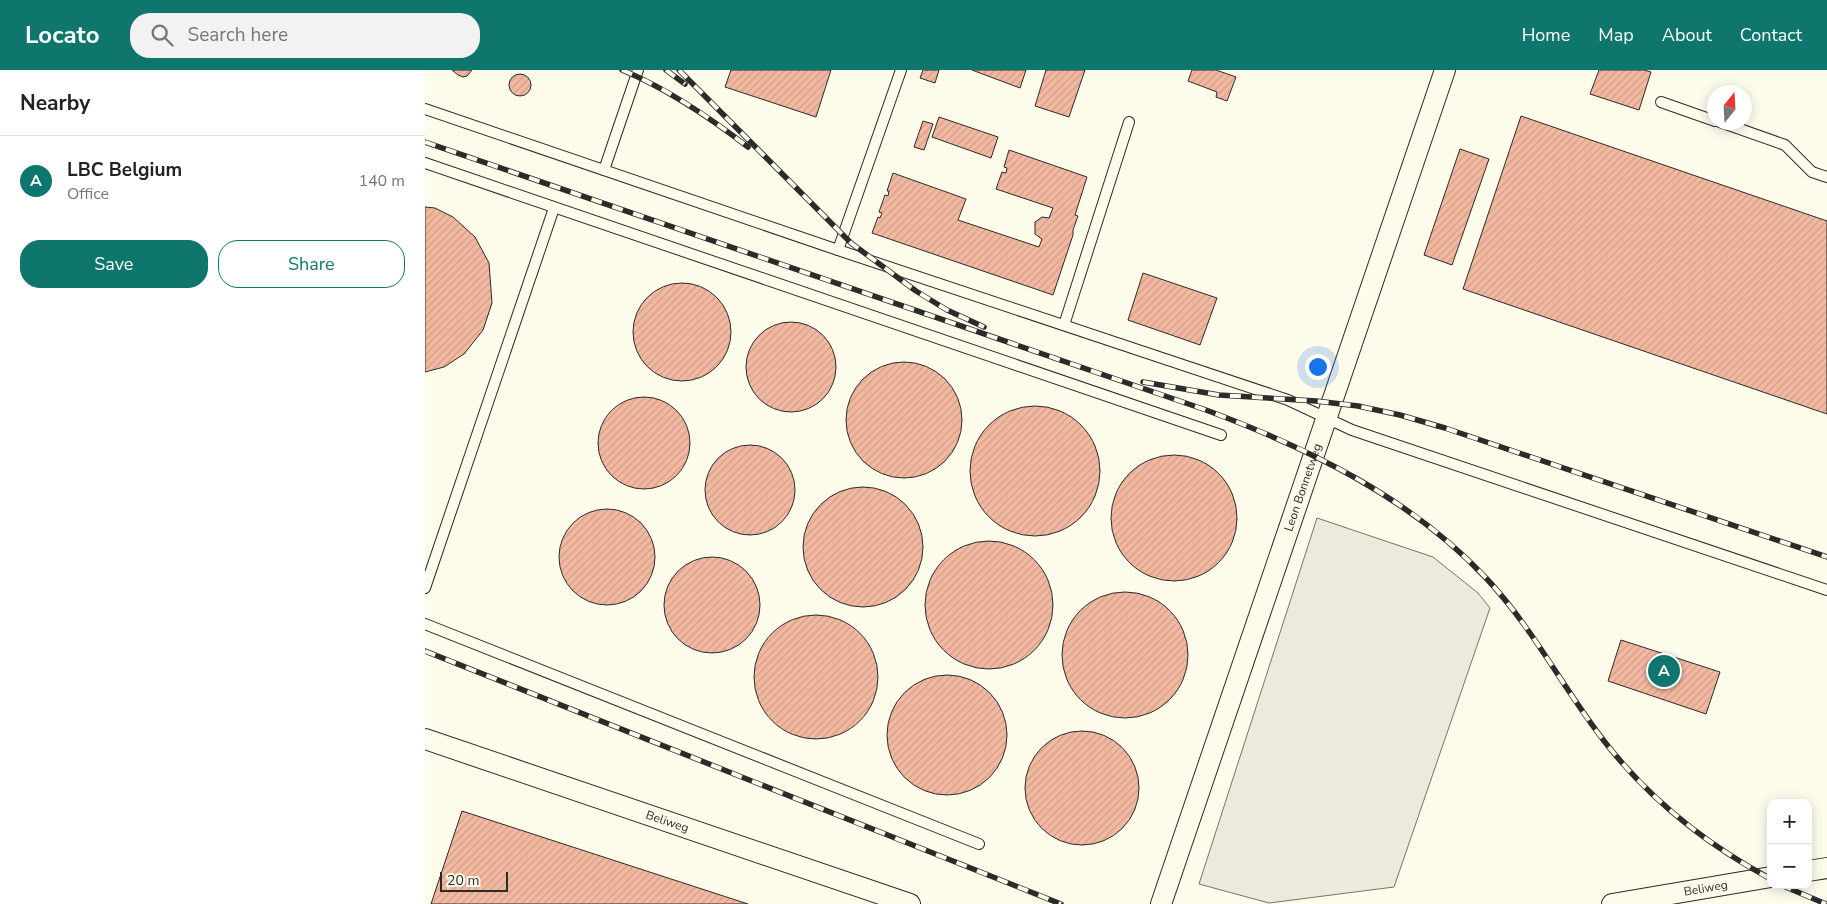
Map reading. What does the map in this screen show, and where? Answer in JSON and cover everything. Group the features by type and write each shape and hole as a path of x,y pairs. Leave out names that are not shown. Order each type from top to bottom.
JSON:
{"street":[{"name":"Leon Bonnetweg","path":"1161,904 1445,70"},
{"name":"Beliweg","path":"425,739 911,904"},
{"path":"1812,870 1827,868"},
{"name":"Beliweg","path":"1612,904 1767,878"}],"lane":[{"path":"604,170 638,70"},
{"path":"838,250 901,70"},
{"path":"1661,102 1707,118"},
{"path":"425,109 838,250 1288,400 1352,430 1827,590"},
{"path":"1064,325 1129,122"},
{"path":"1742,130 1785,145 1812,172 1827,177"},
{"path":"425,163 1221,435"},
{"path":"425,588 554,208"},
{"path":"425,624 979,844"}],"shaded area":[{"path":"1317,518 1433,557 1478,593 1490,608 1394,887 1269,903 1199,884"}],"building":[{"path":"452,70 472,70 467,76 463,77"},
{"path":"731,70 831,70 816,117 725,87"},
{"path":"923,70 939,70 935,83 920,78"},
{"path":"972,70 1026,70 1020,88"},
{"path":"1046,70 1085,70 1069,117 1035,106"},
{"path":"1192,70 1216,70 1236,77 1227,101 1216,97 1217,92 1188,81"},
{"path":"1599,70 1644,70 1651,72 1639,110 1590,94"},
{"path":"520,74 528,77 531,85 528,93 520,96 512,93 509,85 512,77"},
{"path":"1521,116 1827,221 1827,414 1463,289"},
{"path":"939,117 998,137 991,158 932,137"},
{"path":"923,121 933,124 924,150 914,147"},
{"path":"1460,149 1489,159 1452,265 1424,255"},
{"path":"1009,150 1087,177 1075,215 1078,216 1073,235 1053,295 872,233 878,217 880,218 882,213 879,212 885,195 888,196 889,191 887,191 893,173 966,199 958,220 1039,247 1042,239 1035,234 1035,222 1042,217 1049,218 1053,208 996,189 1002,172 1006,173 1007,168 1004,167"},
{"path":"425,207 435,208 453,217 475,237 489,263 492,303 483,330 464,354 444,367 425,372"},
{"path":"1143,273 1217,298 1200,345 1128,320"},
{"path":"682,283 701,287 717,297 727,313 731,332 727,351 717,367 701,377 682,381 663,377 647,367 637,351 633,332 637,313 647,297 663,287"},
{"path":"791,322 808,325 823,335 833,350 836,367 833,384 823,399 808,409 791,412 774,409 759,399 749,384 746,367 749,350 759,335 774,325"},
{"path":"904,362 926,367 945,379 957,398 962,420 957,442 945,461 926,473 904,478 882,473 863,461 851,442 846,420 851,398 863,379 882,367"},
{"path":"644,397 662,400 677,410 687,425 690,443 687,461 677,476 662,486 644,489 626,486 611,476 601,461 598,443 601,425 611,410 626,400"},
{"path":"1035,406 1048,407 1060,411 1081,425 1095,446 1099,458 1099,484 1095,496 1081,517 1060,531 1048,535 1035,536 1022,535 1010,531 989,517 975,496 971,484 970,471 971,458 975,446 989,425 1010,411 1022,407"},
{"path":"750,445 767,448 782,458 792,473 795,490 792,507 782,522 767,532 750,535 733,532 718,522 708,507 705,490 708,473 718,458 733,448"},
{"path":"1174,455 1198,459 1219,473 1233,494 1237,518 1233,542 1219,563 1198,577 1174,581 1150,577 1129,563 1115,542 1111,518 1115,494 1129,473 1150,459"},
{"path":"863,487 886,491 906,504 919,524 923,547 919,570 906,590 886,603 863,607 840,603 820,590 807,570 803,547 807,524 820,504 840,491"},
{"path":"607,509 625,513 641,523 651,539 655,557 651,575 641,591 625,601 607,605 589,601 573,591 563,575 559,557 563,539 573,523 589,513"},
{"path":"989,541 1013,546 1034,560 1048,581 1053,605 1048,629 1034,650 1013,664 989,669 965,664 944,650 930,629 925,605 930,581 944,560 965,546"},
{"path":"712,557 730,561 746,571 756,587 760,605 756,623 746,639 730,649 712,653 694,649 678,639 668,623 664,605 668,587 678,571 694,561"},
{"path":"1125,592 1149,597 1169,611 1183,631 1188,655 1183,679 1169,699 1149,713 1125,718 1101,713 1081,699 1067,679 1062,655 1067,631 1081,611 1101,597"},
{"path":"816,615 840,620 851,625 860,633 868,642 873,653 878,677 873,701 868,712 860,721 851,729 840,734 816,739 792,734 781,729 772,721 764,712 759,701 754,677 759,653 764,642 772,633 781,625 792,620"},
{"path":"1621,640 1720,672 1706,714 1608,681"},
{"path":"947,675 970,679 990,692 1003,712 1007,735 1003,758 990,778 970,791 947,795 924,791 904,778 891,758 887,735 891,712 904,692 924,679"},
{"path":"1082,731 1104,736 1122,748 1134,766 1139,788 1134,810 1122,828 1104,840 1082,845 1060,840 1042,828 1030,810 1025,788 1030,766 1042,748 1060,736"},
{"path":"462,811 748,904 431,904"}],"railway":[{"path":"622,70 688,104 748,147"},
{"path":"666,70 685,84"},
{"path":"679,70 851,243 916,291 947,310 984,327"},
{"path":"425,142 1206,410 1282,441 1356,478 1425,523 1457,549 1486,578 1519,618 1592,725 1643,785 1704,837 1767,877"},
{"path":"1143,382 1219,395 1316,401 1358,406 1400,415 1445,428 1827,557"},
{"path":"425,651 1061,904"},
{"path":"1790,889 1826,904"}],"place":[{"name":"LBC Belgium","path":"1664,671"}]}
